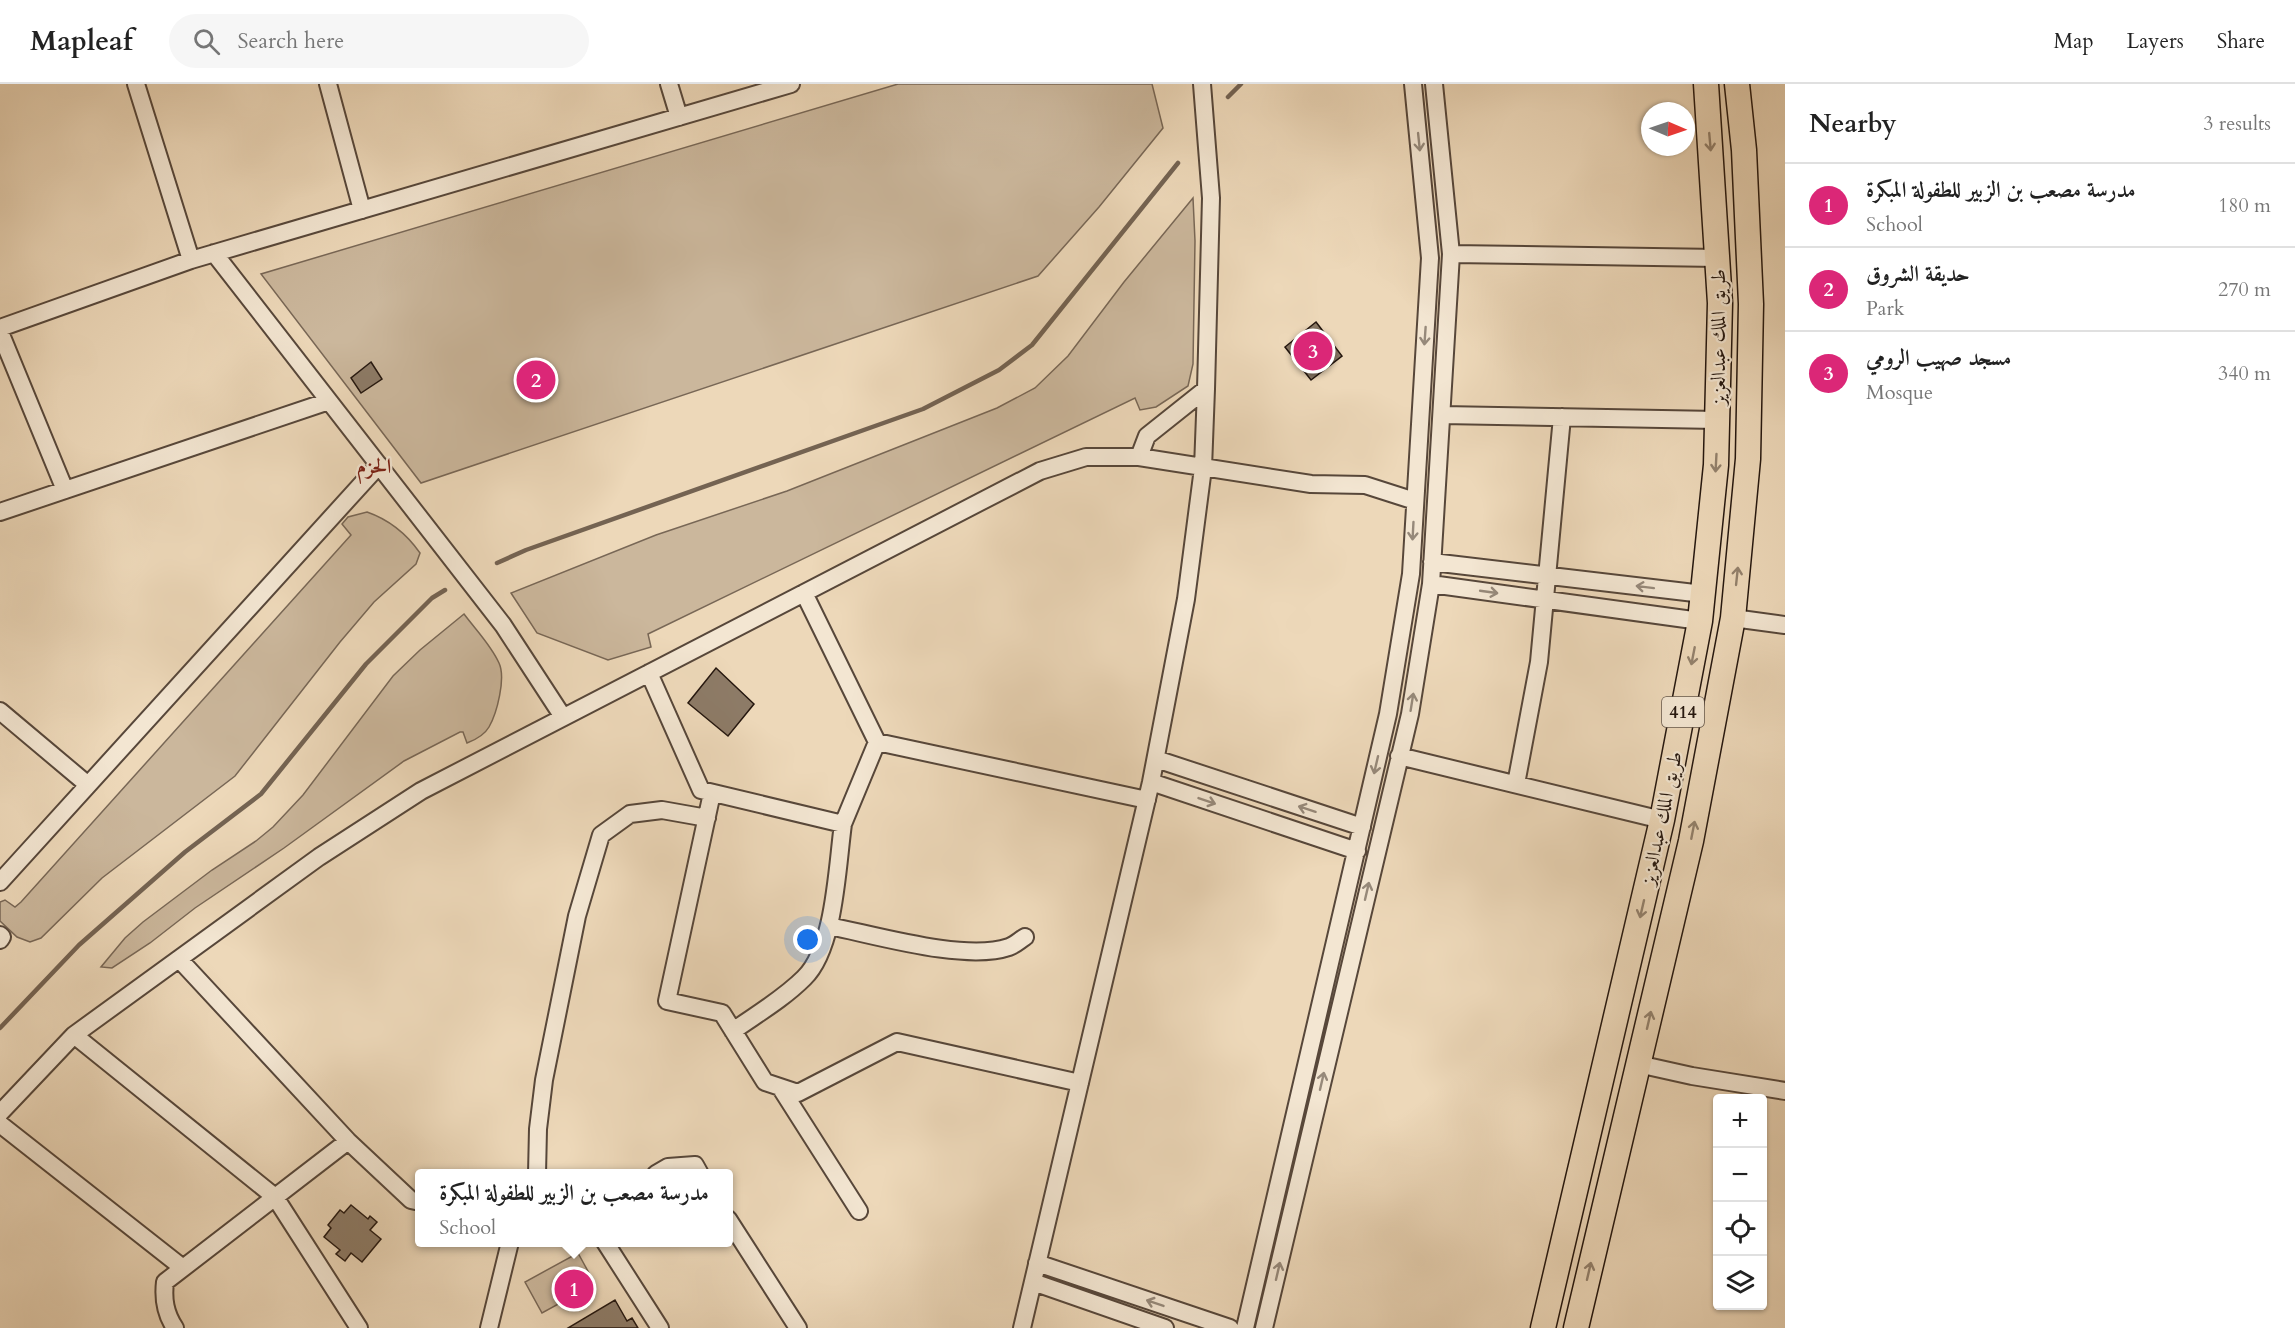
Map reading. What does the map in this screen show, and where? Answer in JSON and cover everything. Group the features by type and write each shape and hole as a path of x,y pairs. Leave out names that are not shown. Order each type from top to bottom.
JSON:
{"highway":[{"name":"طريق الملك عبدالعزيز","path":"1543,1328 1662,820 1700,621 1716,465 1720,303 1706,84"},
{"name":"طريق الملك عبدالعزيز","path":"1576,1328 1691,841 1733,618 1748,459 1751,304 1744,150 1737,84"}],"street":[{"path":"136,84 191,260"},
{"path":"328,84 362,210"},
{"path":"669,84 679,117"},
{"path":"65,490 0,330 191,260 791,84"},
{"path":"1022,1328 1152,782 1186,599 1203,468 1206,389 1211,198 1202,84"},
{"path":"1245,1328 1388,714 1409,586 1430,258 1413,84"},
{"path":"1264,1328 1410,714 1431,584 1451,254 1434,84"},
{"path":"214,253 503,625 563,717"},
{"path":"1451,254 1718,258"},
{"path":"1139,457 1147,436 1206,389"},
{"path":"0,512 330,401"},
{"path":"1442,415 1718,420"},
{"path":"1516,784 1539,662 1562,417"},
{"path":"0,1113 74,1035 320,857 421,791 1040,471 1086,456 1139,457 1311,483 1365,485 1415,501"},
{"path":"0,882 379,465"},
{"path":"1432,562 1703,594"},
{"path":"1431,584 1700,621"},
{"path":"733,1031 805,978 818,961 827,938 843,824 877,742 804,593"},
{"path":"1733,618 1785,625"},
{"path":"649,673 701,790 843,824"},
{"path":"0,711 88,785"},
{"path":"877,742 1147,800"},
{"path":"1399,756 1662,820"},
{"path":"1156,759 1362,828"},
{"path":"1152,782 1357,851"},
{"path":"712,793 667,1001 722,1013 765,1082 798,1093 897,1042 1080,1083"},
{"path":"537,1169 538,1129 553,1034 577,916 601,835 630,814 662,810 707,818"},
{"path":"829,926 924,945 978,952 1010,947 1025,937"},
{"path":"179,959 348,1141 411,1200 415,1201"},
{"path":"74,1035 275,1197 359,1328"},
{"path":"1638,1064 1692,1076 1785,1091"},
{"path":"780,1087 859,1211"},
{"path":"0,1124 183,1268"},
{"path":"175,1328 168,1318 163,1297 165,1282 348,1141"},
{"path":"664,1169 695,1165 698,1169"},
{"path":"733,1225 798,1328"},
{"path":"489,1328 509,1247"},
{"path":"608,1247 660,1328"},
{"path":"1037,1263 1230,1328"},
{"path":"1033,1282 1165,1328"}],"shaded area":[{"path":"898,84 1152,84 1163,128 1099,207 1038,276 421,483 261,274"},
{"path":"1193,198 1195,241 1193,364 1188,386 1156,407 1140,410 1135,398 648,634 651,647 608,660 537,633 511,593 656,535 787,491 997,408 1035,388 1068,356 1124,282"},
{"path":"367,512 390,523 409,539 420,553 416,564 374,602 235,776 102,878 41,938 30,942 17,937 0,921 0,902 5,900 15,907 21,902 351,535 342,524 348,517"},
{"path":"464,614 492,650 501,669 498,705 485,732 467,743 463,732 460,732 404,761 284,848 195,908 150,943 112,968 101,967 125,938 143,922 273,827 303,795 393,676 420,650"},
{"path":"578,1253 595,1284 542,1313 525,1282"}],"building":[{"path":"1316,322 1342,356 1311,380 1285,347"},
{"path":"371,362 382,379 361,393 351,378"},
{"path":"716,668 754,704 728,736 688,703"},
{"path":"351,1205 368,1219 370,1216 377,1222 370,1230 381,1239 362,1262 351,1253 345,1261 336,1254 340,1250 324,1237 331,1228 328,1225 340,1210 344,1213"},
{"path":"615,1300 627,1321 632,1318 638,1328 568,1328"}],"waterway":[{"path":"1228,97 1241,84"},
{"path":"497,563 526,550 923,409 999,370 1032,345 1178,163"},
{"path":"0,1028 79,945 185,852 261,794 366,664 432,598 445,590"}],"place":[{"name":"مسجد صهيب الرومي","path":"1313,351"},
{"name":"حديقة الشروق","path":"536,380"},
{"name":"مدرسة مصعب بن الزبير للطفولة المبكرة","path":"574,1289"}],"district":[{"name":"الحزم","path":"374,466"}]}
